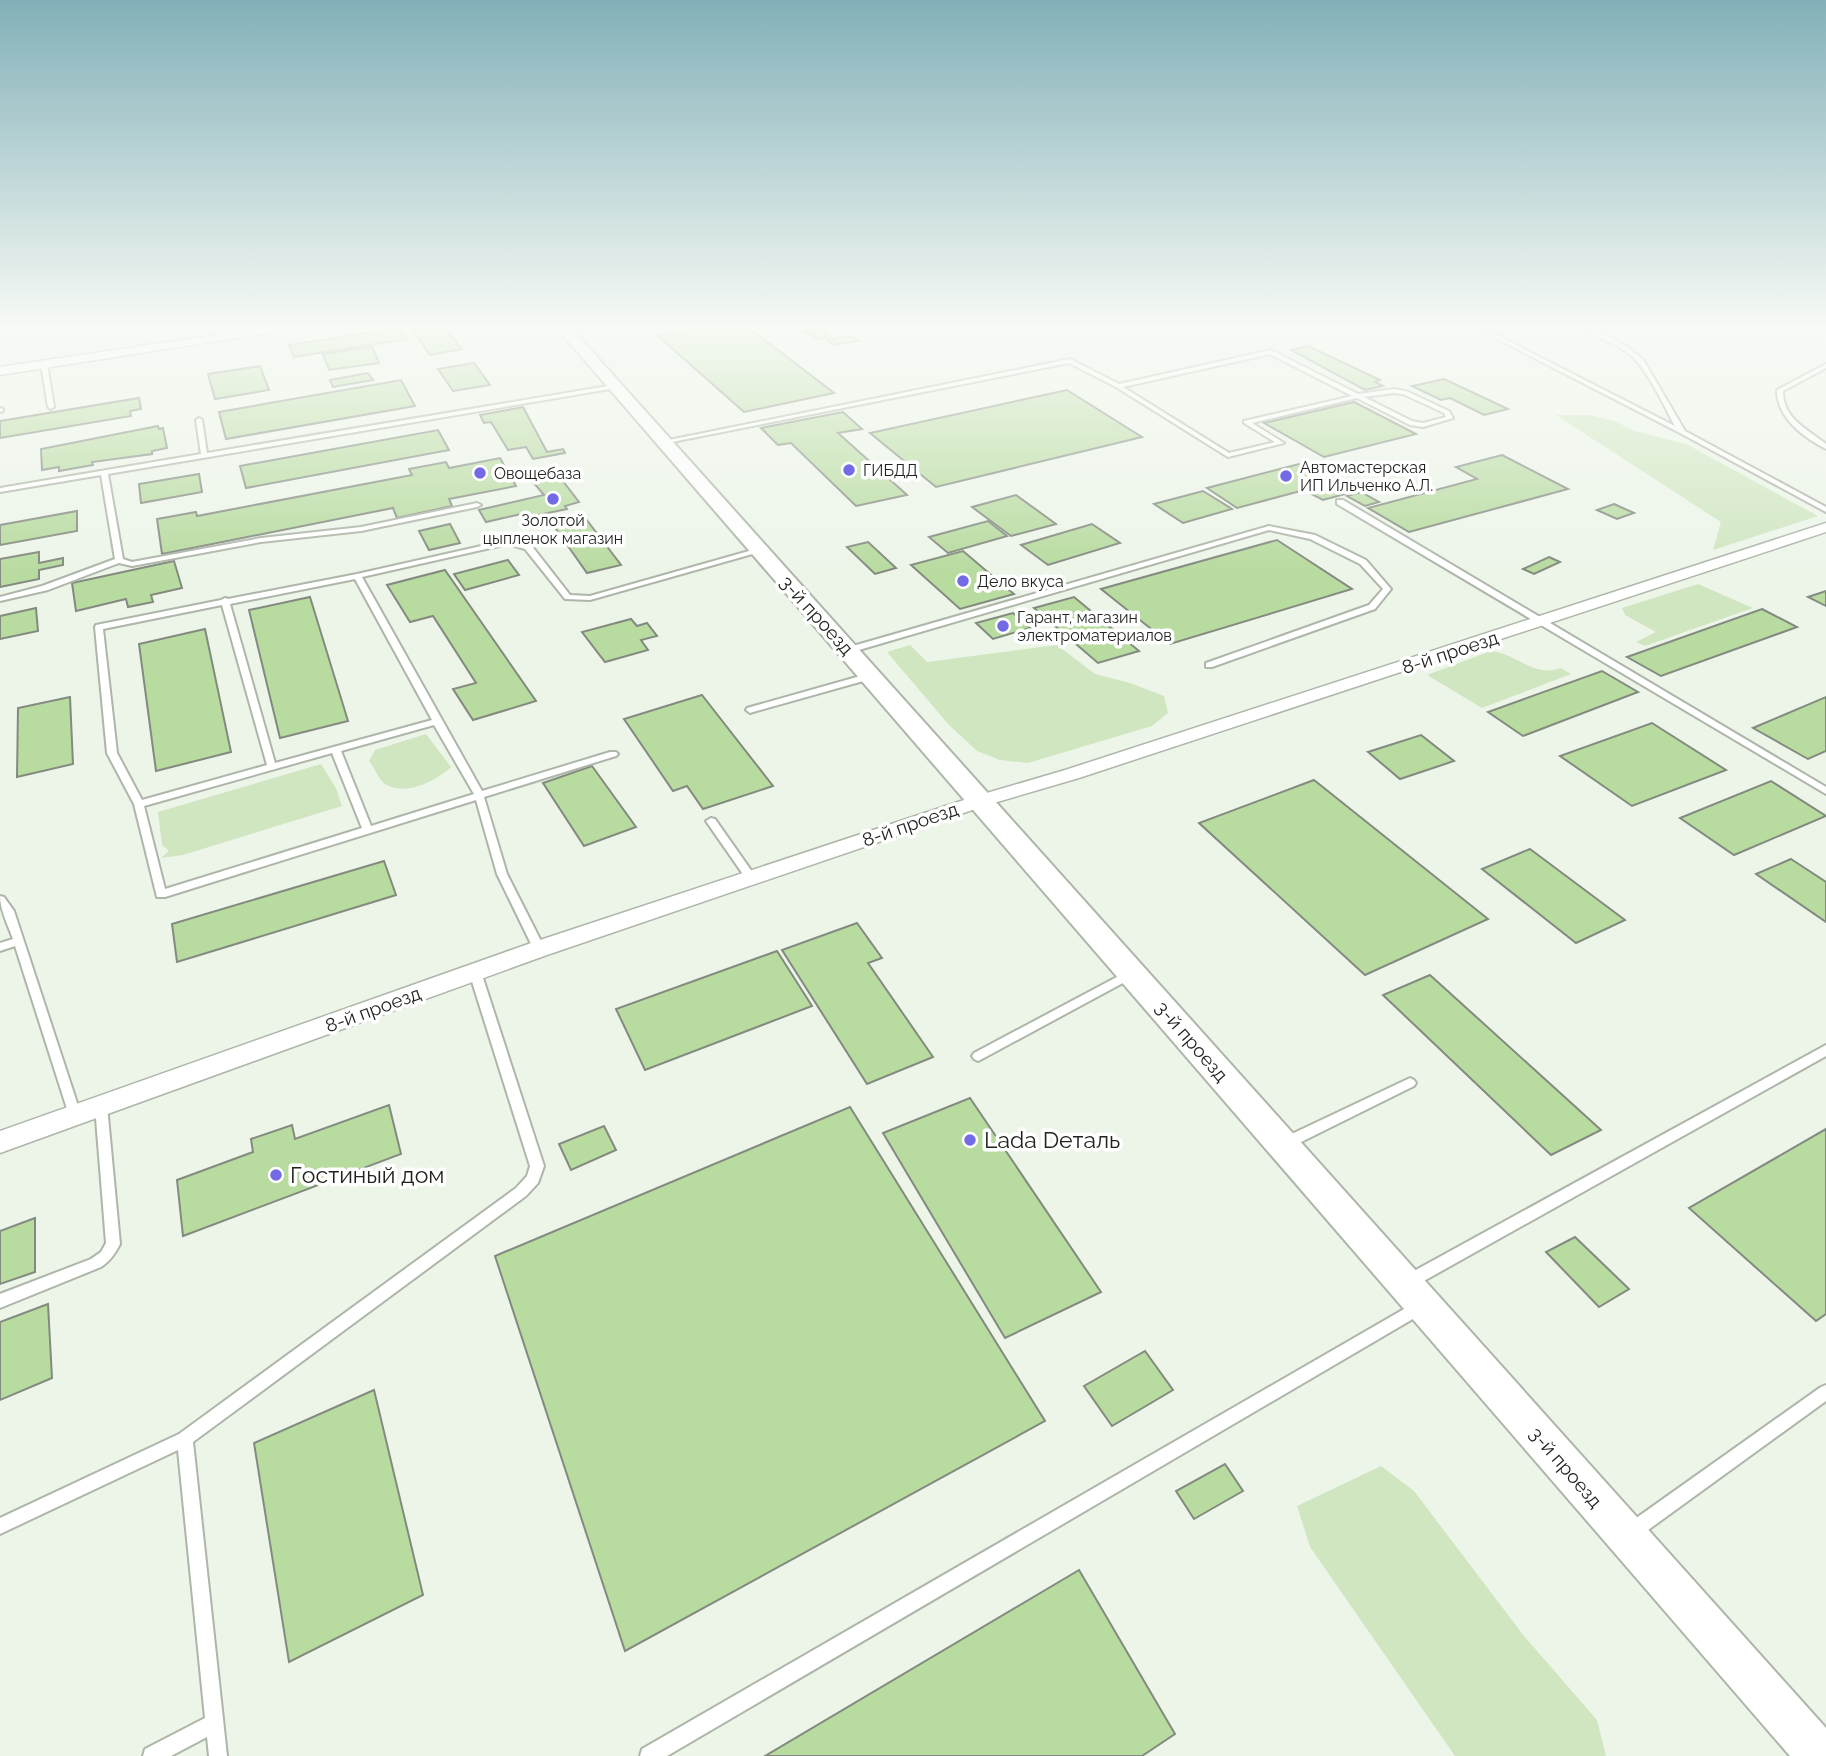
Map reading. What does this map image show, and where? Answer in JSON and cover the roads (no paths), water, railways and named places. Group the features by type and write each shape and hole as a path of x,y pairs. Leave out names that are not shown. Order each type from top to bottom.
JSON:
{"street":[{"name":"3-й проезд","path":"633,409 849,650 1626,1535 1819,1745"},
{"name":"8-й проезд","path":"0,1142 539,949 980,801 1541,622 1826,527"}],"lane":[{"path":"0,490 482,409"},
{"path":"662,443 829,409"},
{"path":"1155,409 1228,455 1281,443 1246,422 1303,409"},
{"path":"1383,409 1410,423 1423,425 1450,418 1447,412 1440,409"},
{"path":"1637,409 1826,510"},
{"path":"1669,409 1682,432"},
{"path":"1784,409 1791,421 1826,447"},
{"path":"199,420 204,455"},
{"path":"104,472 119,560"},
{"path":"1340,502 1826,791"},
{"path":"0,599 45,588 119,560 132,564 261,540 361,529 477,505"},
{"path":"849,650 1269,528 1312,537 1363,562 1387,589 1372,607 1209,665"},
{"path":"613,754 161,894 139,804 112,753 99,627 357,576 508,542 528,547 568,597 578,599 590,598 759,551"},
{"path":"357,576 479,796 502,874 539,949"},
{"path":"225,600 272,768"},
{"path":"750,710 871,676"},
{"path":"139,804 437,721"},
{"path":"336,751 368,831"},
{"path":"711,821 751,878"},
{"path":"0,900 9,911 75,1115"},
{"path":"0,947 19,941"},
{"path":"0,1526 185,1439 521,1192 533,1179 537,1166 475,972"},
{"path":"978,1056 1132,973"},
{"path":"649,1756 1415,1294 1826,1050"},
{"path":"1283,1145 1410,1083"},
{"path":"0,1301 96,1263 106,1256 113,1244 101,1106"},
{"path":"1626,1535 1826,1392"},
{"path":"185,1439 218,1756"},
{"path":"152,1756 215,1723"}],"place":[{"name":"ГИБДД","path":"849,470"},
{"name":"Овощебаза","path":"480,473"},
{"name":"Автомастерская ИП Ильченко А.Л.","path":"1286,476"},
{"name":"Золотой цыпленок магазин","path":"553,499"},
{"name":"Дело вкуса","path":"963,581"},
{"name":"Гарант, магазин электроматериалов","path":"1003,626"},
{"name":"Lada Dеталь","path":"970,1140"},
{"name":"Гостиный дом","path":"276,1175"}]}
